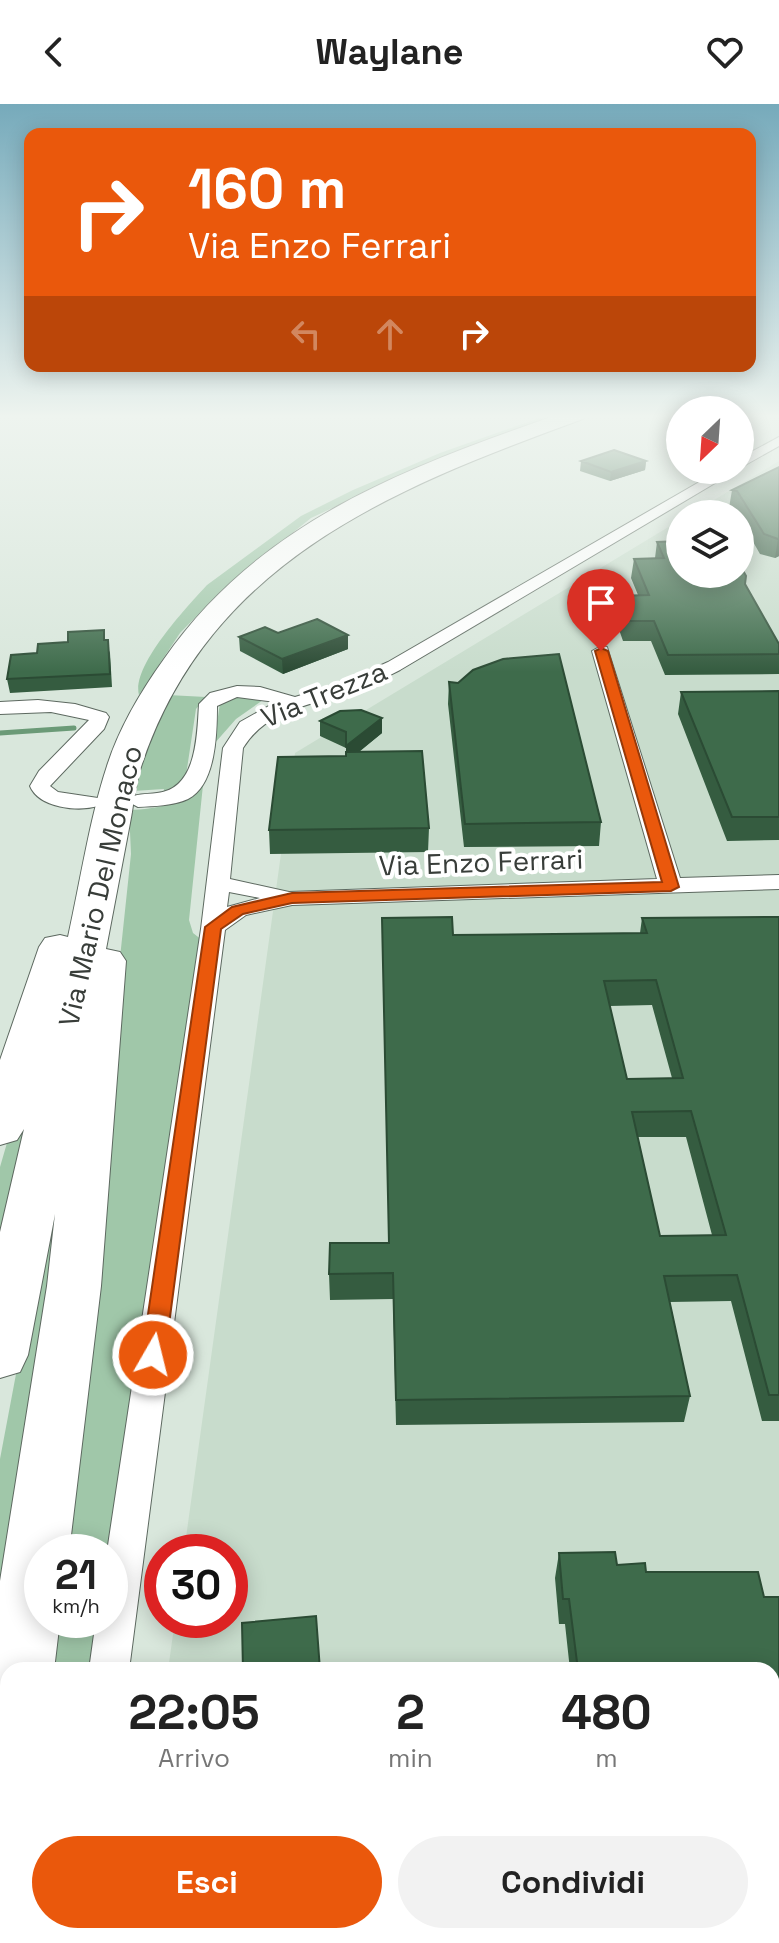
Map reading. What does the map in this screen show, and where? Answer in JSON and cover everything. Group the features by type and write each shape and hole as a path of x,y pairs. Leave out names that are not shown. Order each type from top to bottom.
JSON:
{"highway":[{"name":"Via Mario Del Monaco","path":"0,1355 104,851 124,765 139,724 177,657 230,594 290,545 364,501"},
{"path":"0,1128 76,899 104,851"},
{"path":"21,1662 74,1286 109,920 104,851"}],"street":[{"name":"Via Trezza","path":"110,1662 215,902 231,756 237,738 256,719 291,702 351,686 394,666 677,501"},
{"path":"601,651 671,887"},
{"path":"138,801 169,798 192,787 208,721 208,704 215,698 240,692 258,692 291,702"},
{"path":"0,708 56,705 80,709 99,717 97,725 46,775 40,786 43,793 53,798 91,802"},
{"name":"Via Enzo Ferrari","path":"215,902 256,896 292,898 779,882"},
{"name":"Via Enzo Ferrari","path":"215,902 228,915 256,896"}],"shaded area":[{"path":"754,501 779,501 779,1662 169,1662 172,1638 248,1638 248,1534 187,1534 295,753 666,528 666,588 754,588"}],"green space":[{"path":"331,501 348,501 311,518 222,590 180,633 139,695 143,669 152,653 207,585 301,516"},
{"path":"168,695 206,697 196,709 185,782 163,797 164,789 133,791 138,764"},
{"path":"240,695 263,700 236,719 214,744 220,703"},
{"path":"203,785 189,920 193,933 202,940 113,1534 59,1534 131,854 129,810 169,804"},
{"path":"84,1046 4,1662 0,1662 0,1459 36,1268"},
{"path":"42,1047 0,1248 0,1167 18,1105"},
{"path":"45,1638 102,1638 99,1662 41,1662"}],"building":[{"path":"754,501 779,501 778,539 764,534 754,518"},
{"path":"657,542 666,542 666,588 747,588 779,644 779,654 668,655 654,621 625,621 616,596 649,595 634,559 664,558"},
{"path":"317,619 348,635 282,659 239,637 265,627 278,633"},
{"path":"104,630 104,640 108,640 110,674 7,679 11,655 37,653 38,644 68,642 68,632"},
{"path":"559,654 601,822 465,824 449,682 458,683 473,670 503,659"},
{"path":"779,691 779,817 732,817 681,692"},
{"path":"361,710 382,718 346,746 346,732 320,721 340,711"},
{"path":"422,751 429,828 269,830 278,757"},
{"path":"452,917 453,935 647,933 642,918 779,917 779,1395 769,1395 737,1275 664,1276 690,1396 396,1400 393,1273 329,1274 330,1243 389,1243 382,918","holes":["656,980 683,1078 627,1079 604,981","691,1111 726,1235 660,1236 632,1112"]},
{"path":"615,1552 617,1565 645,1563 646,1572 758,1572 764,1597 779,1597 779,1662 577,1662 569,1599 563,1599 559,1553"},
{"path":"316,1616 319,1662 243,1662 242,1638 248,1638 248,1622"}],"waterway":[{"path":"0,733 74,728"}],"route":[{"path":"153,1355 213,927 238,910 292,898 671,887 601,651"}]}
